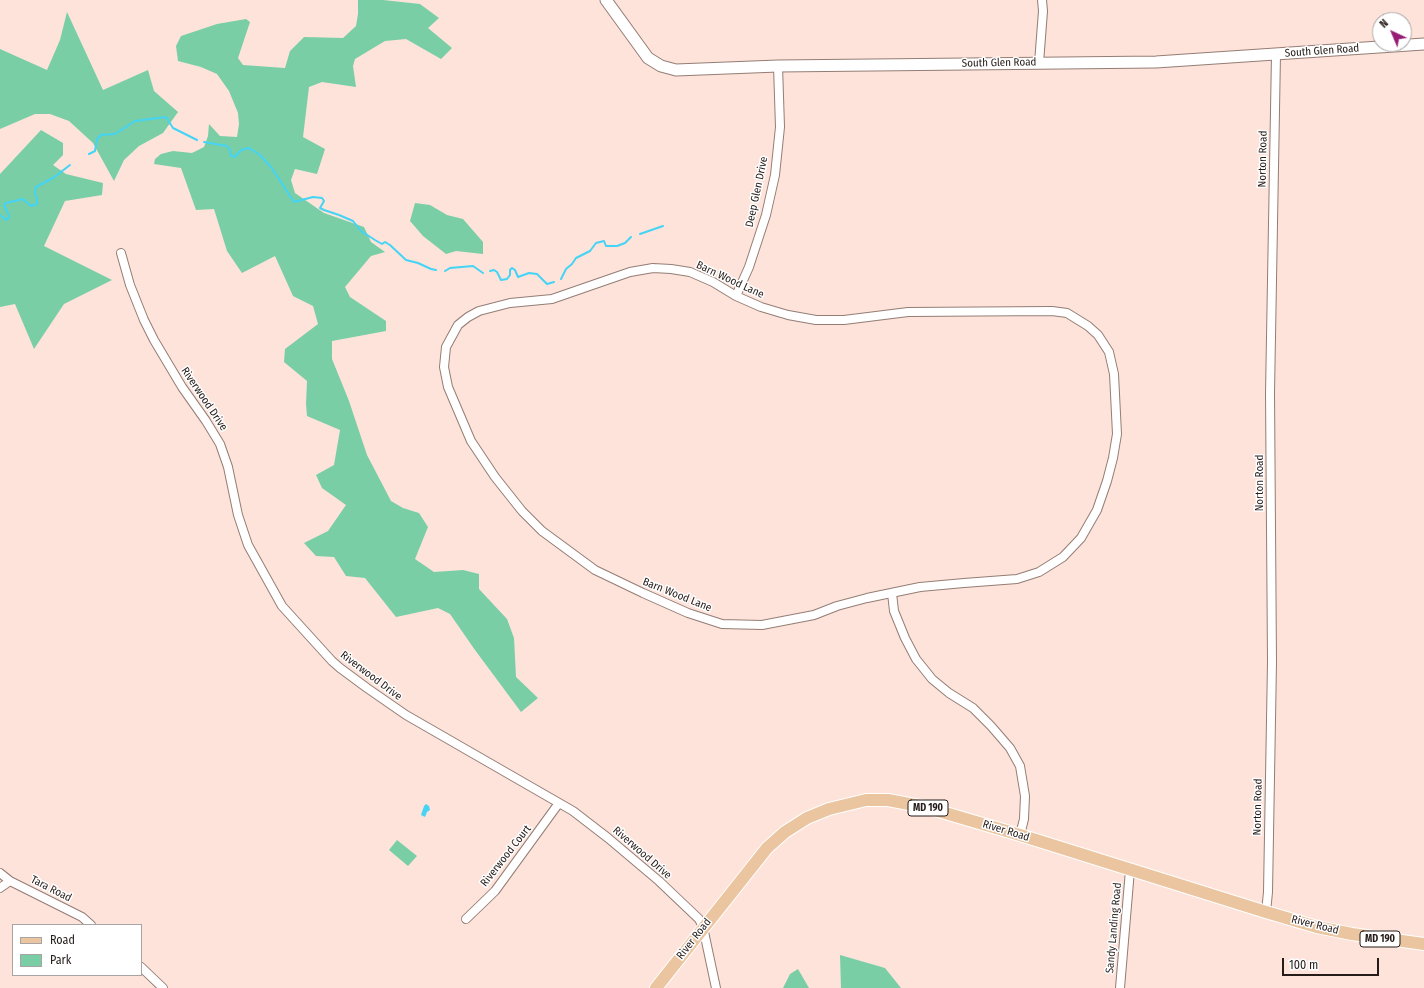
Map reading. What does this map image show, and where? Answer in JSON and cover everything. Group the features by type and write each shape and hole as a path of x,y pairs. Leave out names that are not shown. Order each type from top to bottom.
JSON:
{"main road":[{"name":"South Glen Road","path":"606,0 645,54 652,61 666,68 681,71 778,66 1158,62 1424,44"},
{"name":"River Road","path":"656,988 767,848 785,832 807,818 829,809 866,800 888,800 925,807 1317,927 1352,934 1424,944"}],"street":[{"path":"1039,63 1043,11 1042,0"},
{"name":"Norton Road","path":"1266,912 1268,892 1272,662 1270,394 1276,54"},
{"name":"Deep Glen Drive","path":"736,296 749,267 766,215 775,175 780,127 778,66"},
{"name":"Riverwood Drive","path":"121,253 130,285 154,340 182,387 220,444 228,467 238,515 248,545 282,606 332,661 367,688 406,715 573,811 659,881 699,919 703,927 716,988"},
{"name":"Barn Wood Lane","path":"653,268 690,272 713,282 736,296 761,307 788,316 816,320 844,320 908,312 1052,310 1067,313 1088,326 1098,335 1109,352 1114,374 1117,434 1107,481 1097,510 1081,538 1063,557 1039,572 1017,579 934,586 892,592 852,602 814,615 762,625 722,624 688,613 643,594 595,570 553,540 522,511 495,477 471,441 448,387 444,366 446,347 452,335 458,326 468,317 479,311 510,303 552,299 630,272 653,268"},
{"path":"892,592 894,611 905,638 916,659 932,679 949,693 974,708 1010,748 1020,766 1025,796 1024,819 1020,835"},
{"name":"Riverwood Court","path":"466,919 495,891 559,803"},
{"name":"Sandy Landing Road","path":"1120,988 1130,870"},
{"name":"Tara Road","path":"0,873 10,881 82,917 90,924"},
{"path":"0,888 10,881"},
{"path":"142,968 163,988"}],"green space":[{"path":"358,0 383,0 420,4 439,18 428,28 452,48 441,59 406,39 385,41 355,59 353,66 356,87 322,82 309,87 303,137 325,149 317,174 295,169 291,180 295,193 324,213 364,227 371,242 385,252 371,256 345,287 350,297 386,321 386,331 332,341 332,359 349,401 367,455 391,501 403,508 419,513 428,527 415,559 434,572 463,570 479,574 479,589 507,619 514,638 516,677 538,698 521,712 450,614 438,608 396,617 365,578 346,576 334,557 316,556 304,543 328,531 346,505 322,488 316,475 334,465 340,430 307,416 307,381 284,362 285,349 318,324 313,306 293,296 275,256 242,273 227,251 214,209 196,210 181,168 154,164 155,159 161,154 173,151 192,153 204,147 208,136 209,124 220,136 237,137 239,124 238,113 229,91 217,74 201,67 178,61 176,46 181,36 217,24 246,19 250,22 238,58 243,65 285,68 290,51 304,37 343,38 356,26"},
{"path":"67,12 103,90 148,70 154,91 178,112 163,133 139,146 124,160 114,181 93,143 69,121 50,114 35,114 0,129 0,49 47,70 60,40"},
{"path":"41,130 63,143 63,155 53,165 66,174 103,183 102,195 65,201 44,246 112,280 64,304 34,349 15,304 0,307 0,174"},
{"path":"415,203 430,205 447,215 463,219 483,242 483,254 456,251 446,254 423,236 410,221"},
{"path":"397,840 417,856 408,866 389,850"},
{"path":"840,955 885,968 901,988 841,988"},
{"path":"798,969 809,988 783,988 790,974"}],"water":[{"path":"426,804 429,806 430,810 427,812 425,817 421,815"}],"waterway":[{"path":"89,154 95,151 97,139 101,135 115,134 135,121 166,117 173,128 197,140"},
{"path":"204,142 227,146 230,150 231,156 235,157 241,150 249,148 260,155 271,167 294,202 313,197 322,198 324,201 320,208 353,221 361,231 382,244 385,242 390,245 406,260 436,270"},
{"path":"0,215 6,220 9,217 4,205 6,203 23,199 31,206 37,204 35,192 36,187 53,178 70,165"},
{"path":"640,234 663,226"},
{"path":"561,279 566,269 576,258 590,251 596,243 604,241 606,246 617,246 625,243 631,237"},
{"path":"445,271 450,268 473,266 483,273"},
{"path":"490,271 494,270 497,272 501,280 507,279 512,268 515,270 518,277 529,273 537,274 547,284 554,282"}]}
